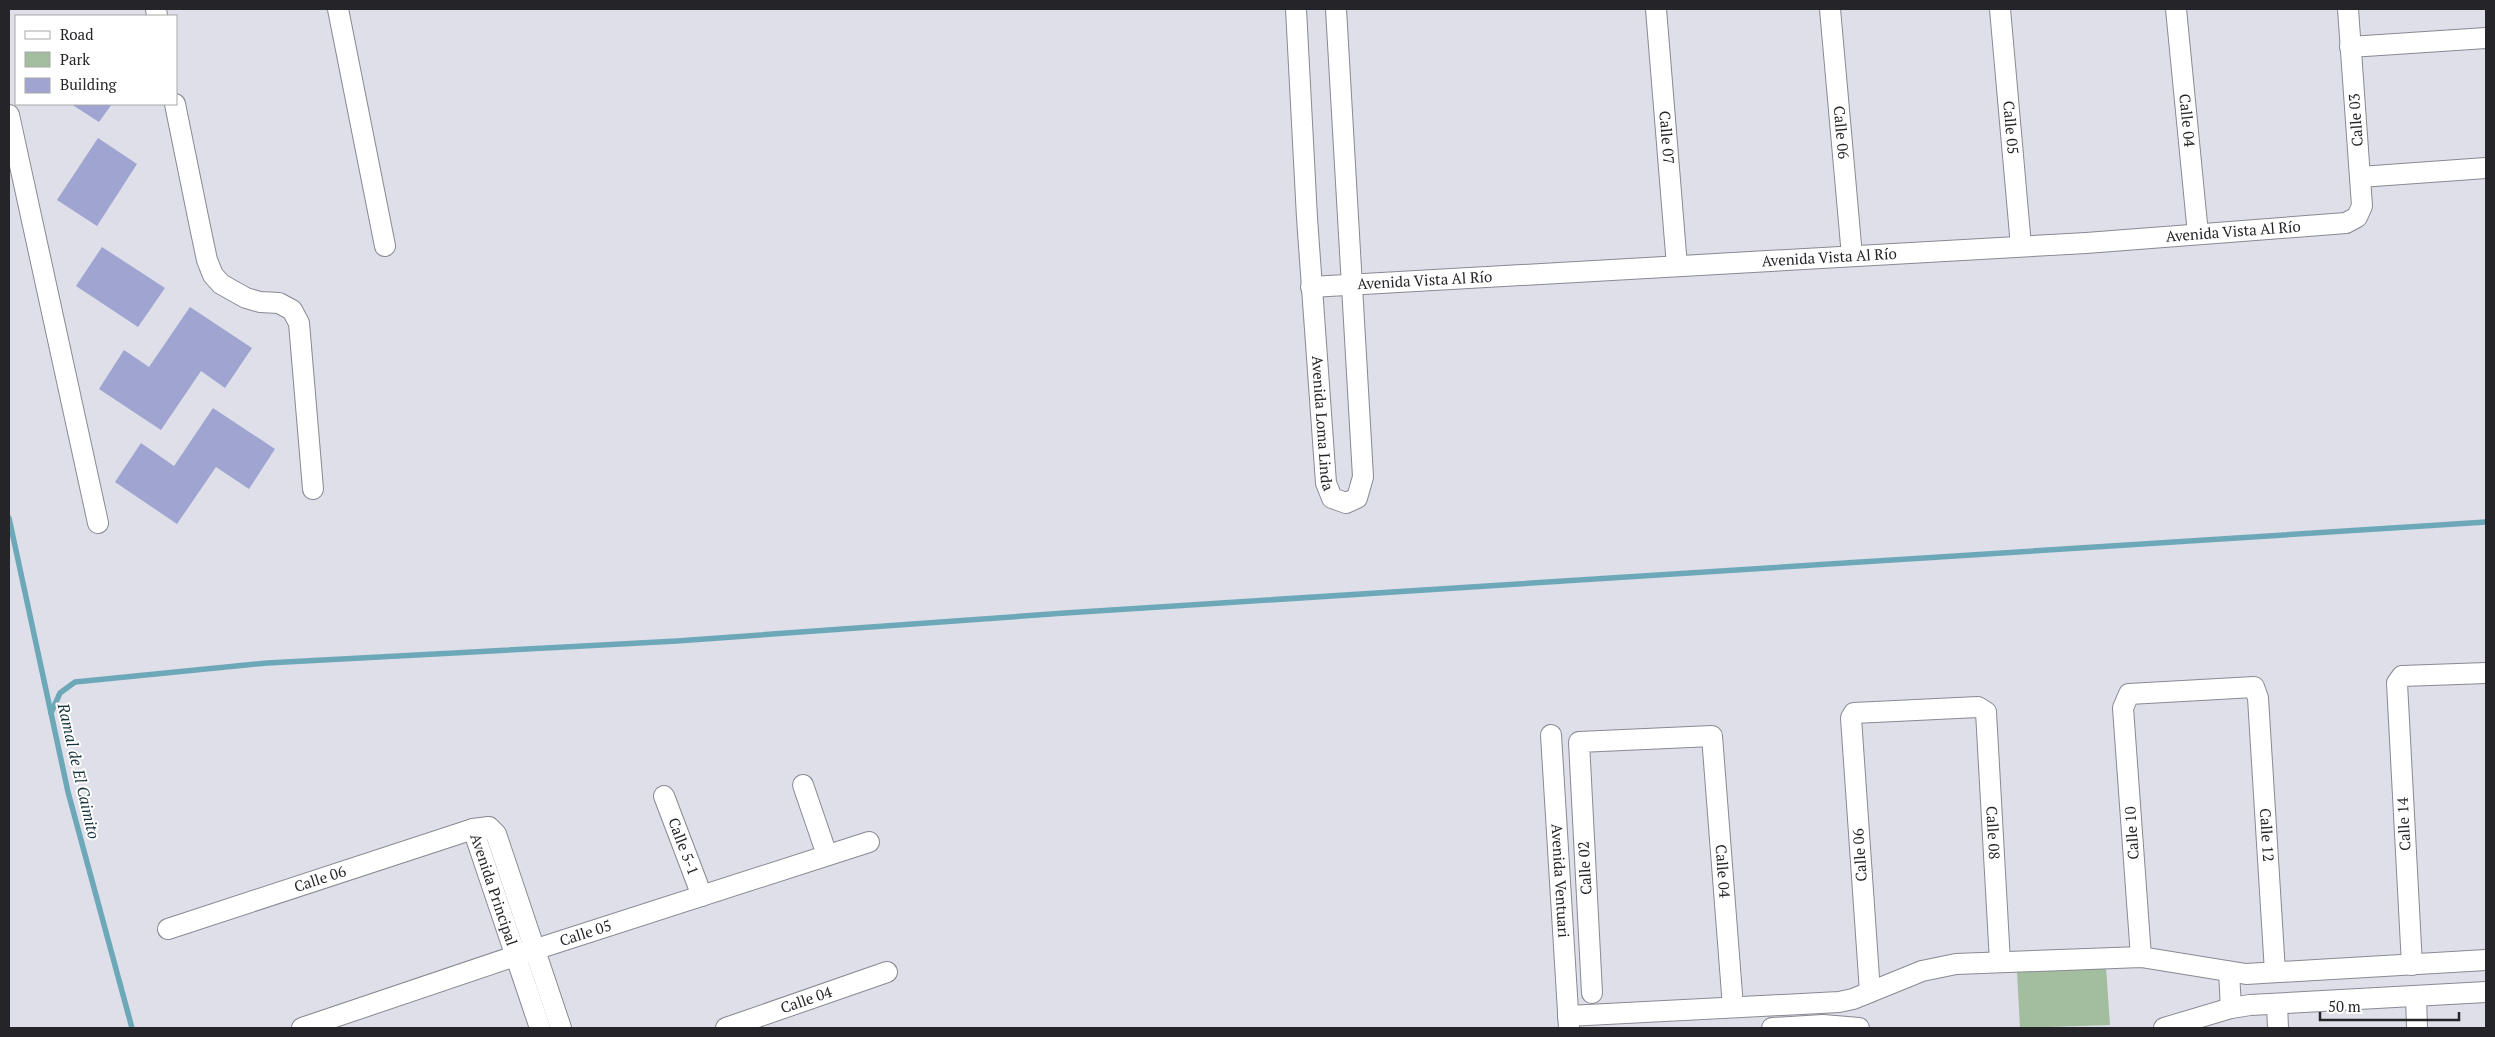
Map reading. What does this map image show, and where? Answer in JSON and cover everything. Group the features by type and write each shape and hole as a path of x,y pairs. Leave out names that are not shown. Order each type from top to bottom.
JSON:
{"street":[{"path":"338,9 385,246"},
{"name":"Avenida Loma Linda","path":"1296,9 1311,287 1326,483 1332,498 1346,503 1357,498 1363,477 1350,284 1336,9"},
{"name":"Calle 07","path":"1656,9 1677,266"},
{"name":"Calle 06","path":"1830,9 1852,256"},
{"name":"Calle 05","path":"2000,9 2021,246"},
{"name":"Calle 04","path":"2176,9 2198,234"},
{"name":"Calle 03","path":"2346,223 2353,221 2361,211 2362,206 2348,9"},
{"path":"2350,48 2486,38"},
{"path":"175,105 207,260 213,275 221,284 246,298 260,302 278,303 292,310 300,323 313,489"},
{"path":"9,115 98,523"},
{"path":"2360,177 2486,168"},
{"name":"Avenida Vista Al Río","path":"1311,287 2021,246 2346,223"},
{"name":"Calle 14","path":"2412,965 2397,683 2402,676 2486,673"},
{"name":"Calle 10","path":"2141,958 2123,708 2129,694 2254,687 2258,698"},
{"name":"Calle 12","path":"2258,698 2275,972"},
{"name":"Calle 06","path":"1870,992 1850,718 1854,713 1978,707"},
{"name":"Calle 08","path":"1978,707 1986,712 2000,962"},
{"name":"Avenida Ventuari","path":"1550,735 1569,1022"},
{"name":"Calle 04","path":"1712,736 1733,1007"},
{"name":"Calle 02","path":"1592,993 1579,742 1712,736"},
{"path":"803,785 827,855"},
{"name":"Calle 5-1","path":"664,796 702,896"},
{"name":"Avenida Principal","path":"540,1028 473,828 489,827 496,834 561,1028"},
{"name":"Calle 06","path":"168,929 473,828"},
{"name":"Calle 05","path":"302,1028 516,956 869,842"},
{"path":"1569,1022 1733,1007 1823,1003 1853,999 1942,966 2000,962 2141,958 2246,974 2486,960"},
{"name":"Calle 04","path":"726,1028 887,972"},
{"path":"2229,972 2231,1008"},
{"path":"2164,1028 2231,1008 2486,992"},
{"path":"2416,996 2417,1028"},
{"path":"1823,1003 1823,1025"},
{"path":"2277,1004 2278,1028"},
{"path":"1772,1028 1823,1025 1860,1028"}],"green space":[{"path":"2106,967 2110,1025 2020,1028 2017,972"}],"building":[{"path":"73,105 111,105 99,122"},
{"path":"98,138 137,164 97,226 57,200"},
{"path":"102,247 165,288 138,327 76,286"},
{"path":"190,307 252,348 225,388 201,371 161,430 99,389 124,350 149,367"},
{"path":"213,408 275,449 249,489 216,467 177,524 115,482 141,443 174,466"}],"waterway":[{"name":"Ramal de El Caimito","path":"9,518 68,792 132,1028"},
{"path":"51,713 60,693 75,682 267,663 677,641 1065,613 2486,522"}]}
